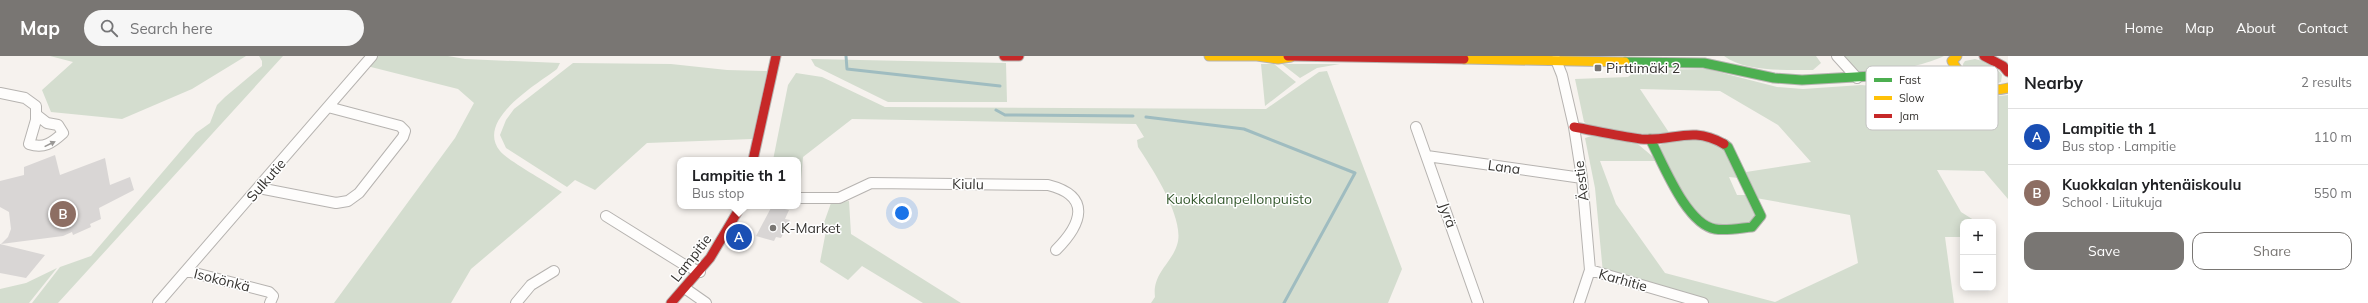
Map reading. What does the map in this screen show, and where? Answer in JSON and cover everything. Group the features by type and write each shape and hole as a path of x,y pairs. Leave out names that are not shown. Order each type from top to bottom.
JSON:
{"main road":[{"path":"754,157 776,56"},
{"path":"1004,56 1019,56"},
{"path":"1209,56 1259,56 1271,60 1283,60 1290,56 1704,63 1774,78 1802,80 1866,77"},
{"path":"1954,66 1952,62 1957,56"},
{"path":"1984,56 2003,66 2008,72"},
{"path":"1998,92 2001,92 2008,88"},
{"path":"1574,127 1650,139 1699,134 1720,140 1728,147 1761,216 1758,223 1751,229 1712,229 1698,222 1686,208 1650,139"},
{"name":"Lampitie","path":"671,303 686,289 718,249 739,209"}],"street":[{"name":"Sulkutie","path":"158,303 372,56"},
{"path":"1837,56 1858,78"},
{"name":"Äestie","path":"1556,60 1562,75 1574,127 1582,178 1590,270 1580,303"},
{"path":"0,93 29,98 35,104 38,116 29,144 39,148 54,143 63,133 58,125 47,123 38,116"},
{"path":"259,188 336,203 348,201 359,193 403,137 405,131 400,126 328,107"},
{"name":"Jyrä","path":"1416,127 1478,303"},
{"name":"Lana","path":"1427,156 1582,178"},
{"name":"Kiulu","path":"801,198 839,198 871,183 1061,186 1072,194 1078,203 1080,212 1077,224 1070,236 1056,250"},
{"path":"606,216 683,264 700,272"},
{"name":"Karhitie","path":"1590,270 1703,303"},
{"path":"516,303 531,285 554,271"},
{"name":"Isokönkä","path":"186,272 270,292 273,296 270,303"},
{"path":"686,289 706,303"}],"green space":[{"path":"50,56 246,56 192,89 122,119 51,112 42,90 73,62"},
{"path":"259,56 283,56 58,303 32,303 60,267 91,256 196,133 210,123 217,105 262,66 262,61"},
{"path":"376,56 448,56 465,59 560,63 557,69 511,104 495,127 494,139 500,151 504,155 562,192 471,269 451,303 334,303 455,138 474,103 458,89 367,66"},
{"path":"1724,56 1816,56 1821,63 1813,70 1767,69 1743,65"},
{"path":"1841,56 1944,56 1916,66 1866,66 1866,72 1854,69"},
{"path":"811,59 1006,63 1007,102 888,102 815,66"},
{"path":"1975,59 1991,66 1963,66 1965,61"},
{"path":"573,63 671,64 727,70 767,71 752,139 647,143 595,190 575,180 567,187 506,148 500,135 506,120 514,109"},
{"path":"1261,64 1274,64 1296,82 1265,106"},
{"path":"1282,64 1340,64 1317,68 1300,78"},
{"path":"1707,69 1777,87 1803,89 1866,85 1866,130 1998,130 1998,95 2008,95 2008,199 1984,171 1937,170 1961,212 1972,219 1960,219 1960,237 1945,237 1954,303 1704,303 1603,273 1595,188 1585,138 1595,135 1633,140 1658,161 1600,161 1616,204 1665,273 1775,302 1858,263 1850,215 1756,198 1746,172 1811,162 1778,125 1720,91 1640,89 1670,134 1659,136 1592,127 1584,122 1575,79 1628,77 1637,70"},
{"path":"1998,70 2002,75 2001,82 1998,83"},
{"name":"Kuokkalanpellonpuisto","path":"1327,71 1402,269 1388,303 1151,303 1155,297 1156,282 1159,275 1177,245 1177,222 1166,194 1138,147 1137,140 1144,137 1136,124 852,119 803,157 801,180 801,157 774,157 788,85 796,73 822,77 885,107 1266,109 1319,72"},
{"path":"1701,137 1724,148 1739,178 1729,177 1737,195 1747,195 1756,214 1749,224 1714,225 1689,207 1660,150 1660,145 1666,142"},
{"path":"849,201 851,234 961,303 923,303 862,266 848,280 820,262 826,231 821,231 831,203"},
{"path":"57,268 29,303 0,303 0,289 26,283"}],"building":[{"path":"55,155 60,175 105,158 110,185 130,177 134,190 99,208 101,219 90,224 91,227 73,235 72,232 63,236 1,244 8,237 11,229 9,212 0,207 0,181 24,175 24,167"},
{"name":"K-Market","path":"770,209 789,210 785,219 790,220 781,238 776,237 774,241 756,236"},
{"path":"0,244 45,255 26,278 0,273"}],"waterway":[{"path":"846,56 847,69 1000,86"},
{"path":"996,110 1005,115 1133,116"},
{"path":"1146,117 1244,129 1355,173 1284,303"}],"traffic: fast":[{"path":"1625,62 1704,63 1774,78 1802,80 1866,76"},
{"path":"1650,139 1684,204 1702,224 1715,229 1752,227 1761,216 1728,147 1724,144"}],"traffic: slow":[{"path":"1209,56 1257,56 1278,59 1291,57"},
{"path":"1954,66 1952,61 1957,56"},
{"path":"1464,59 1625,62"},
{"path":"1998,90 2008,88"}],"traffic: jam":[{"path":"754,157 776,56"},
{"path":"1004,56 1019,56"},
{"path":"1288,56 1464,59"},
{"path":"1984,56 2003,66 2008,72"},
{"path":"1574,127 1642,139 1700,134 1710,136 1724,144"},
{"path":"671,303 692,281 710,258 727,233 740,209"}],"place":[{"name":"Pirttimäki 2","path":"1598,68"},
{"name":"Kuokkalan yhtenäiskoulu","path":"63,214"},
{"name":"K-Market","path":"773,228"},
{"name":"Lampitie th 1","path":"739,237"}]}
